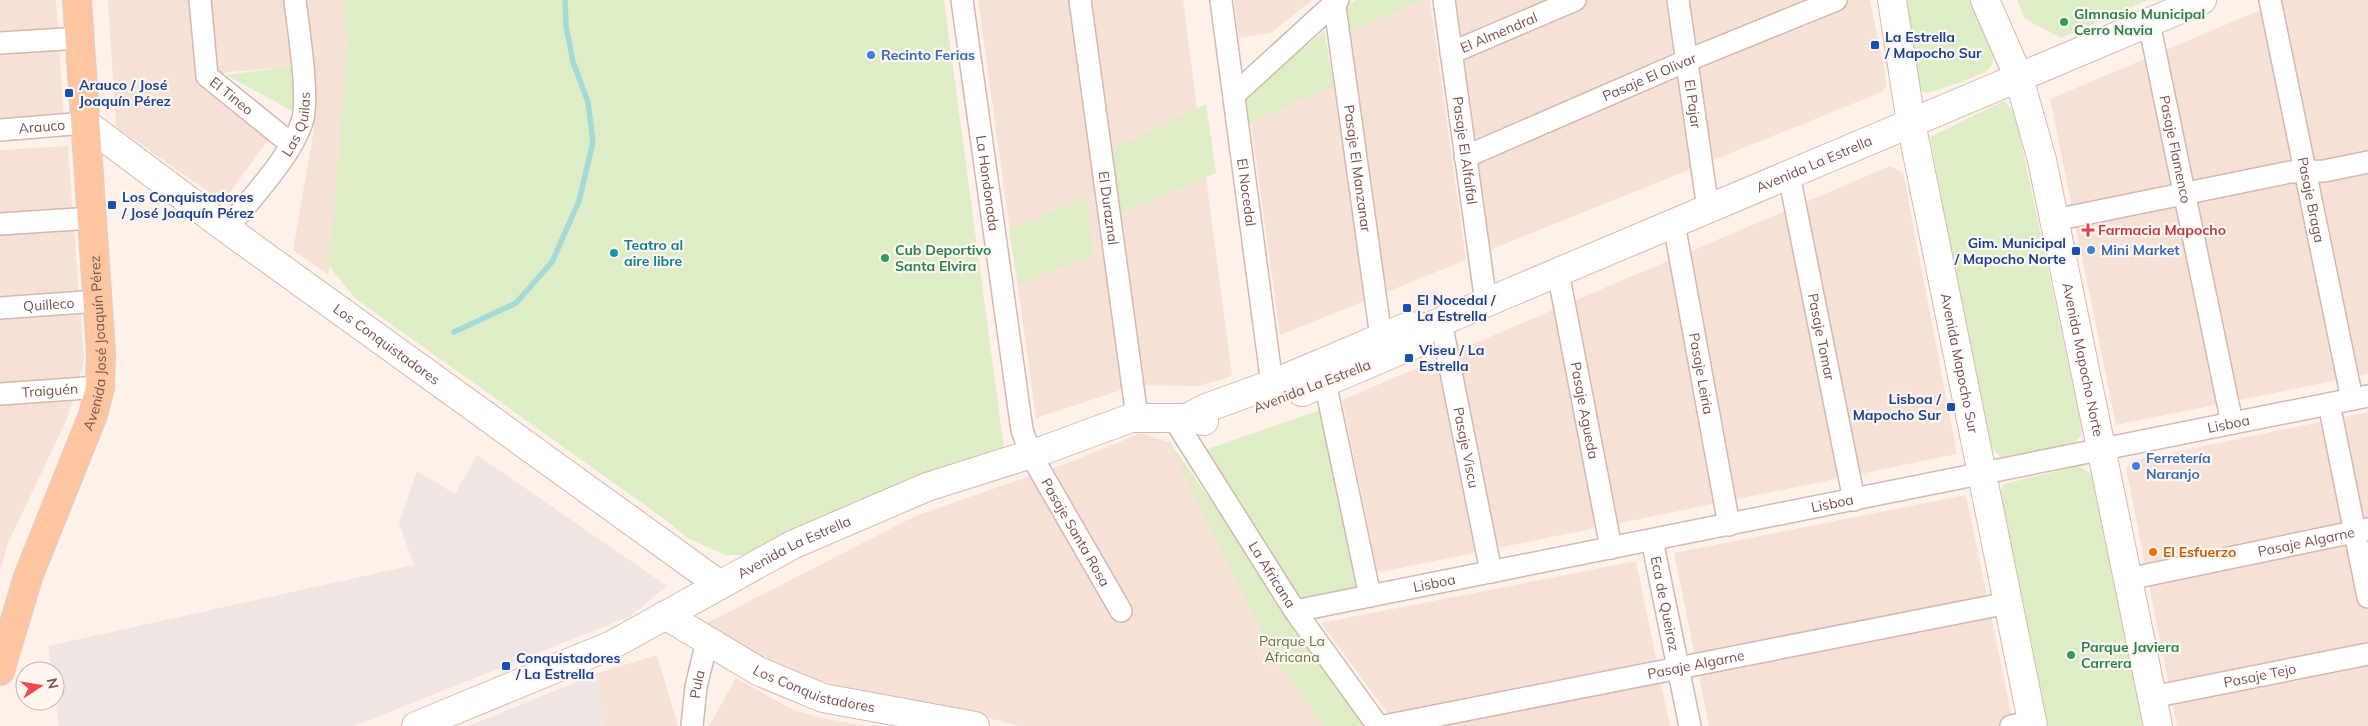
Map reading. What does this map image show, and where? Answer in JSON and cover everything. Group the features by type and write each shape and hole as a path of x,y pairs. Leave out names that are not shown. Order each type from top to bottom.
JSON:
{"main road":[{"name":"Avenida José Joaquín Pérez","path":"0,671 28,577 92,415 100,387 102,352 77,0"},
{"name":"Avenida Mapocho Sur","path":"1892,0 1911,123 2008,603 2025,725"},
{"name":"Avenida Mapocho Norte","path":"1985,0 2019,78 2042,160 2158,726"},
{"name":"Avenida La Estrella","path":"1181,419 1272,384 1409,326 1434,325 2202,0"},
{"name":"Los Conquistadores","path":"85,123 720,585"},
{"name":"Avenida La Estrella","path":"416,726 594,653 666,616 792,545 905,496 947,480 1031,455 1124,420 1138,417 1201,422 1232,416 1325,382 1415,344 1434,325"},
{"path":"689,562 695,599"},
{"name":"Los Conquistadores","path":"666,616 758,671 823,698 975,726"}],"street":[{"name":"El Tineo","path":"200,0 207,76 291,144"},
{"name":"Las Quilas","path":"227,228 291,144 302,122 304,100 295,0"},
{"name":"La Hondonada","path":"962,0 1022,430 1031,455"},
{"name":"El Duraznal","path":"1080,0 1138,417"},
{"name":"El Nocedal","path":"1220,0 1272,384"},
{"name":"Pasaje El Alfalfal","path":"1444,0 1486,303"},
{"name":"El Almendral","path":"1451,53 1575,0"},
{"name":"El Pajar","path":"1678,0 1708,209"},
{"name":"Pasaje El Olivar","path":"1465,156 1686,61 1836,0"},
{"name":"Pasaje Braga","path":"2270,0 2306,172 2360,397"},
{"path":"1234,95 1335,1"},
{"name":"Pasaje El Manzanar","path":"1335,1 1380,337"},
{"name":"Pasaje Flamenco","path":"2148,23 2232,423"},
{"path":"0,43 80,38"},
{"name":"Arauco","path":"0,130 85,123"},
{"path":"2055,220 2290,172 2324,171 2368,162"},
{"name":"Pasaje Tomar","path":"1789,175 1854,500"},
{"path":"0,224 92,218"},
{"name":"Pasaje Leiria","path":"1674,224 1729,525"},
{"name":"Pasaje Agueda","path":"1558,272 1611,548"},
{"name":"Quilleco","path":"0,308 98,301"},
{"name":"Pasaje Viscu","path":"1434,325 1491,572"},
{"path":"1325,382 1370,596"},
{"name":"Traiguén","path":"0,394 100,387"},
{"name":"Lisboa","path":"1295,611 2360,397"},
{"path":"2329,404 2361,531 2368,597"},
{"name":"La Africana","path":"1181,419 1295,611 1378,726"},
{"name":"Pasaje Santa Rosa","path":"1031,455 1121,611"},
{"name":"Pasaje Algarne","path":"2128,579 2361,531"},
{"name":"Eca de Queiroz","path":"1652,540 1690,726"},
{"name":"Pasaje Algarne","path":"1384,726 2008,603"},
{"name":"Pula","path":"692,726 696,687 706,641"},
{"name":"Pasaje Tejo","path":"2152,697 2368,654"}],"shaded area":[{"path":"0,0 56,0 64,117 0,121"},
{"path":"108,0 345,0 354,92 344,187 328,275 293,250 314,129 310,65 219,73 206,89 269,139 223,202 116,127"},
{"path":"978,0 1183,0 1232,376 1199,386 1137,385 1036,418"},
{"path":"1234,0 1312,0 1271,33 1239,38"},
{"path":"1420,0 1430,0 1466,260 1280,335 1250,116 1350,78 1344,31"},
{"path":"1455,0 1870,0 1887,85 1882,92 1490,250"},
{"path":"2284,0 2368,0 2368,374 2116,425 2050,99"},
{"path":"68,146 84,362 67,419 8,543 0,572 0,150"},
{"path":"1890,166 1903,172 1957,454 1381,572 1377,570 1342,400"},
{"path":"2368,412 2368,726 2177,726 2126,468 2132,461"},
{"path":"1141,433 1170,443 1272,646 1330,726 1018,726 963,711 806,678 754,653 707,623 915,516 1065,464"},
{"path":"477,455 667,586 631,616 354,726 59,726 57,711 65,711 65,661 50,661 48,646 414,565 399,523 417,471 455,494"},
{"path":"1966,495 2014,726 1709,726 1674,553"},
{"path":"1636,561 1670,726 1397,726 1321,623"},
{"path":"657,655 678,726 602,726 598,673"},
{"path":"598,673 602,726 467,726 489,718"},
{"path":"736,678 793,710 867,726 709,726"}],"green space":[{"path":"343,0 944,0 1004,449 748,555 725,555 687,538 663,518 356,299 327,264 333,227 347,46"},
{"path":"1356,0 1422,0 1346,34 1344,9"},
{"path":"1906,0 1974,0 1986,25 1994,55 1993,63 1989,69 1971,78 1934,91 1926,93 1920,90"},
{"name":"GImnasio Municipal Cerro Navia","path":"2017,0 2148,0 2061,38 2025,19"},
{"path":"1324,31 1334,85 1248,124 1244,97"},
{"path":"292,66 296,113 226,75"},
{"path":"2004,101 2015,113 2083,433 2073,444 2001,457 1986,444 1930,137"},
{"path":"1206,104 1216,173 1116,215 1109,151"},
{"path":"1085,197 1094,255 1018,284 1009,230"},
{"path":"1320,410 1359,588 1302,602 1202,451"},
{"name":"Parque La Africana","path":"1166,437 1370,726 1324,726 1271,652"},
{"path":"2078,466 2093,475 2143,726 2043,726 1997,501 2004,484"}],"waterway":[{"path":"454,332 516,303 552,262 579,201 593,142 588,102 573,62 566,26 565,0"}],"place":[{"name":"GImnasio Municipal Cerro Navia","path":"2064,22"},
{"name":"La Estrella / Mapocho Sur","path":"1875,45"},
{"name":"Recinto Ferias","path":"871,55"},
{"name":"Arauco / José Joaquín Pérez","path":"69,93"},
{"name":"Los Conquistadores / José Joaquín Pérez","path":"112,205"},
{"name":"Farmacia Mapocho","path":"2088,230"},
{"name":"Mini Market","path":"2091,250"},
{"name":"Gim. Municipal / Mapocho Norte","path":"2076,251"},
{"name":"Teatro al aire libre","path":"614,253"},
{"name":"Cub Deportivo Santa Elvira","path":"885,258"},
{"name":"El Nocedal / La Estrella","path":"1407,308"},
{"name":"Viseu / La Estrella","path":"1409,358"},
{"name":"Lisboa / Mapocho Sur","path":"1951,407"},
{"name":"Ferretería Naranjo","path":"2136,466"},
{"name":"El Esfuerzo","path":"2153,552"},
{"name":"Parque Javiera Carrera","path":"2071,655"},
{"name":"Conquistadores / La Estrella","path":"506,666"}]}
